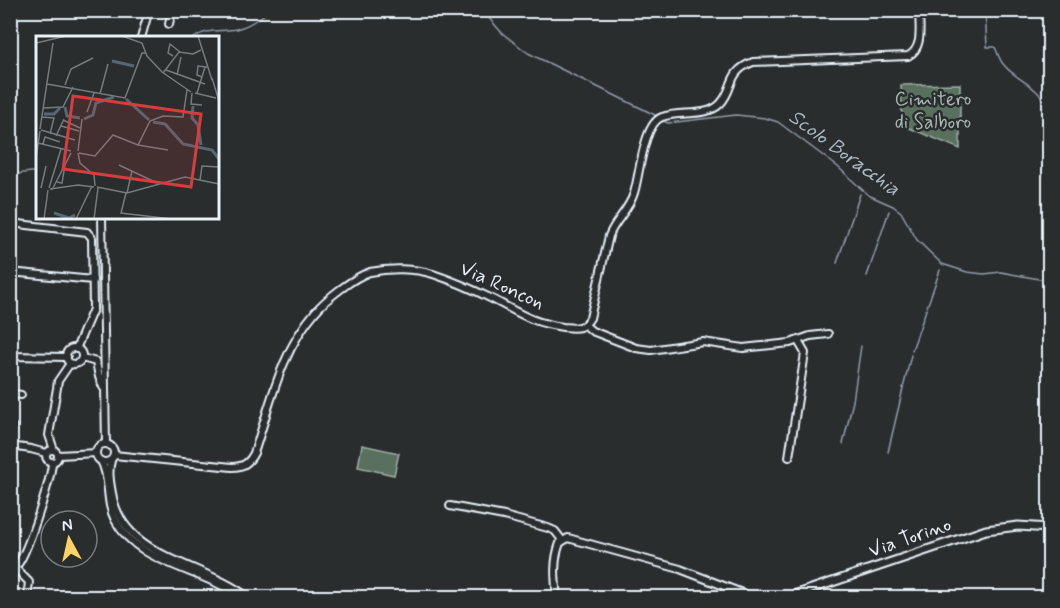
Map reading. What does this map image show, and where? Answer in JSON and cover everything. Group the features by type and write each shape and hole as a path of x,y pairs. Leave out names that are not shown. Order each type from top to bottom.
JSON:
{"street":[{"path":"142,36 149,10"},
{"path":"169,24 172,10"},
{"path":"828,334 810,336 790,344 743,348 703,342 651,350 627,345 592,331 585,325 590,318 609,236 634,194 648,133 659,118 718,106 735,74 753,62 913,54 918,47 919,10"},
{"path":"102,219 106,444"},
{"path":"10,223 87,232 92,238 93,309 76,349"},
{"name":"Via Roncon","path":"101,461 112,458 232,467 240,467 249,462 254,453 285,357 320,307 366,273 412,270 432,274 489,297 529,319 567,327 578,328 585,325"},
{"path":"10,272 93,280"},
{"path":"789,457 806,353 798,341"},
{"path":"66,357 69,350 76,349 80,351 82,357"},
{"path":"10,356 66,357"},
{"path":"66,357 74,364"},
{"path":"82,357 96,362 105,391"},
{"path":"46,453 47,460 57,461 49,435 57,384 69,365 78,363 82,357"},
{"path":"10,393 21,395"},
{"path":"96,453 99,446 106,444 112,446 111,484 116,512 123,525 135,537 161,553 222,579 249,597"},
{"path":"10,446 46,453 49,450 56,453 96,453"},
{"path":"96,453 105,469 112,513 119,528 131,541 159,558 220,584 241,597"},
{"path":"27,597 29,582 13,569 21,560 30,537 50,477 52,462"},
{"path":"450,506 504,516 548,528 555,531 562,540"},
{"name":"Via Torino","path":"785,597 986,530 1018,526 1050,528"},
{"path":"562,540 573,538 639,557 691,573 755,597"},
{"path":"557,597 555,564 562,540"}],"green space":[{"name":"Cimitero di Salboro","path":"960,84 960,149 902,125 901,85"},
{"path":"362,445 399,453 394,475 358,467"}],"waterway":[{"name":"Scolo Boracchia","path":"197,36 209,32 241,28 270,10"},
{"name":"Scolo Boracchia","path":"482,10 502,33 528,53 657,116"},
{"path":"985,10 987,47 995,47 1004,65 1038,92 1046,105 1043,160 1050,192"},
{"name":"Scolo Boracchia","path":"663,121 668,123 736,115 765,118 778,122 838,167 868,195 901,212 917,240 942,264 967,272 984,274 1001,272 1039,279 1050,278"},
{"name":"Scolo Boracchia","path":"10,175 36,171"},
{"path":"837,263 860,194"},
{"path":"867,276 889,211"},
{"path":"912,350 940,270"},
{"path":"843,444 853,401 861,346"},
{"path":"888,452 911,355"}]}
